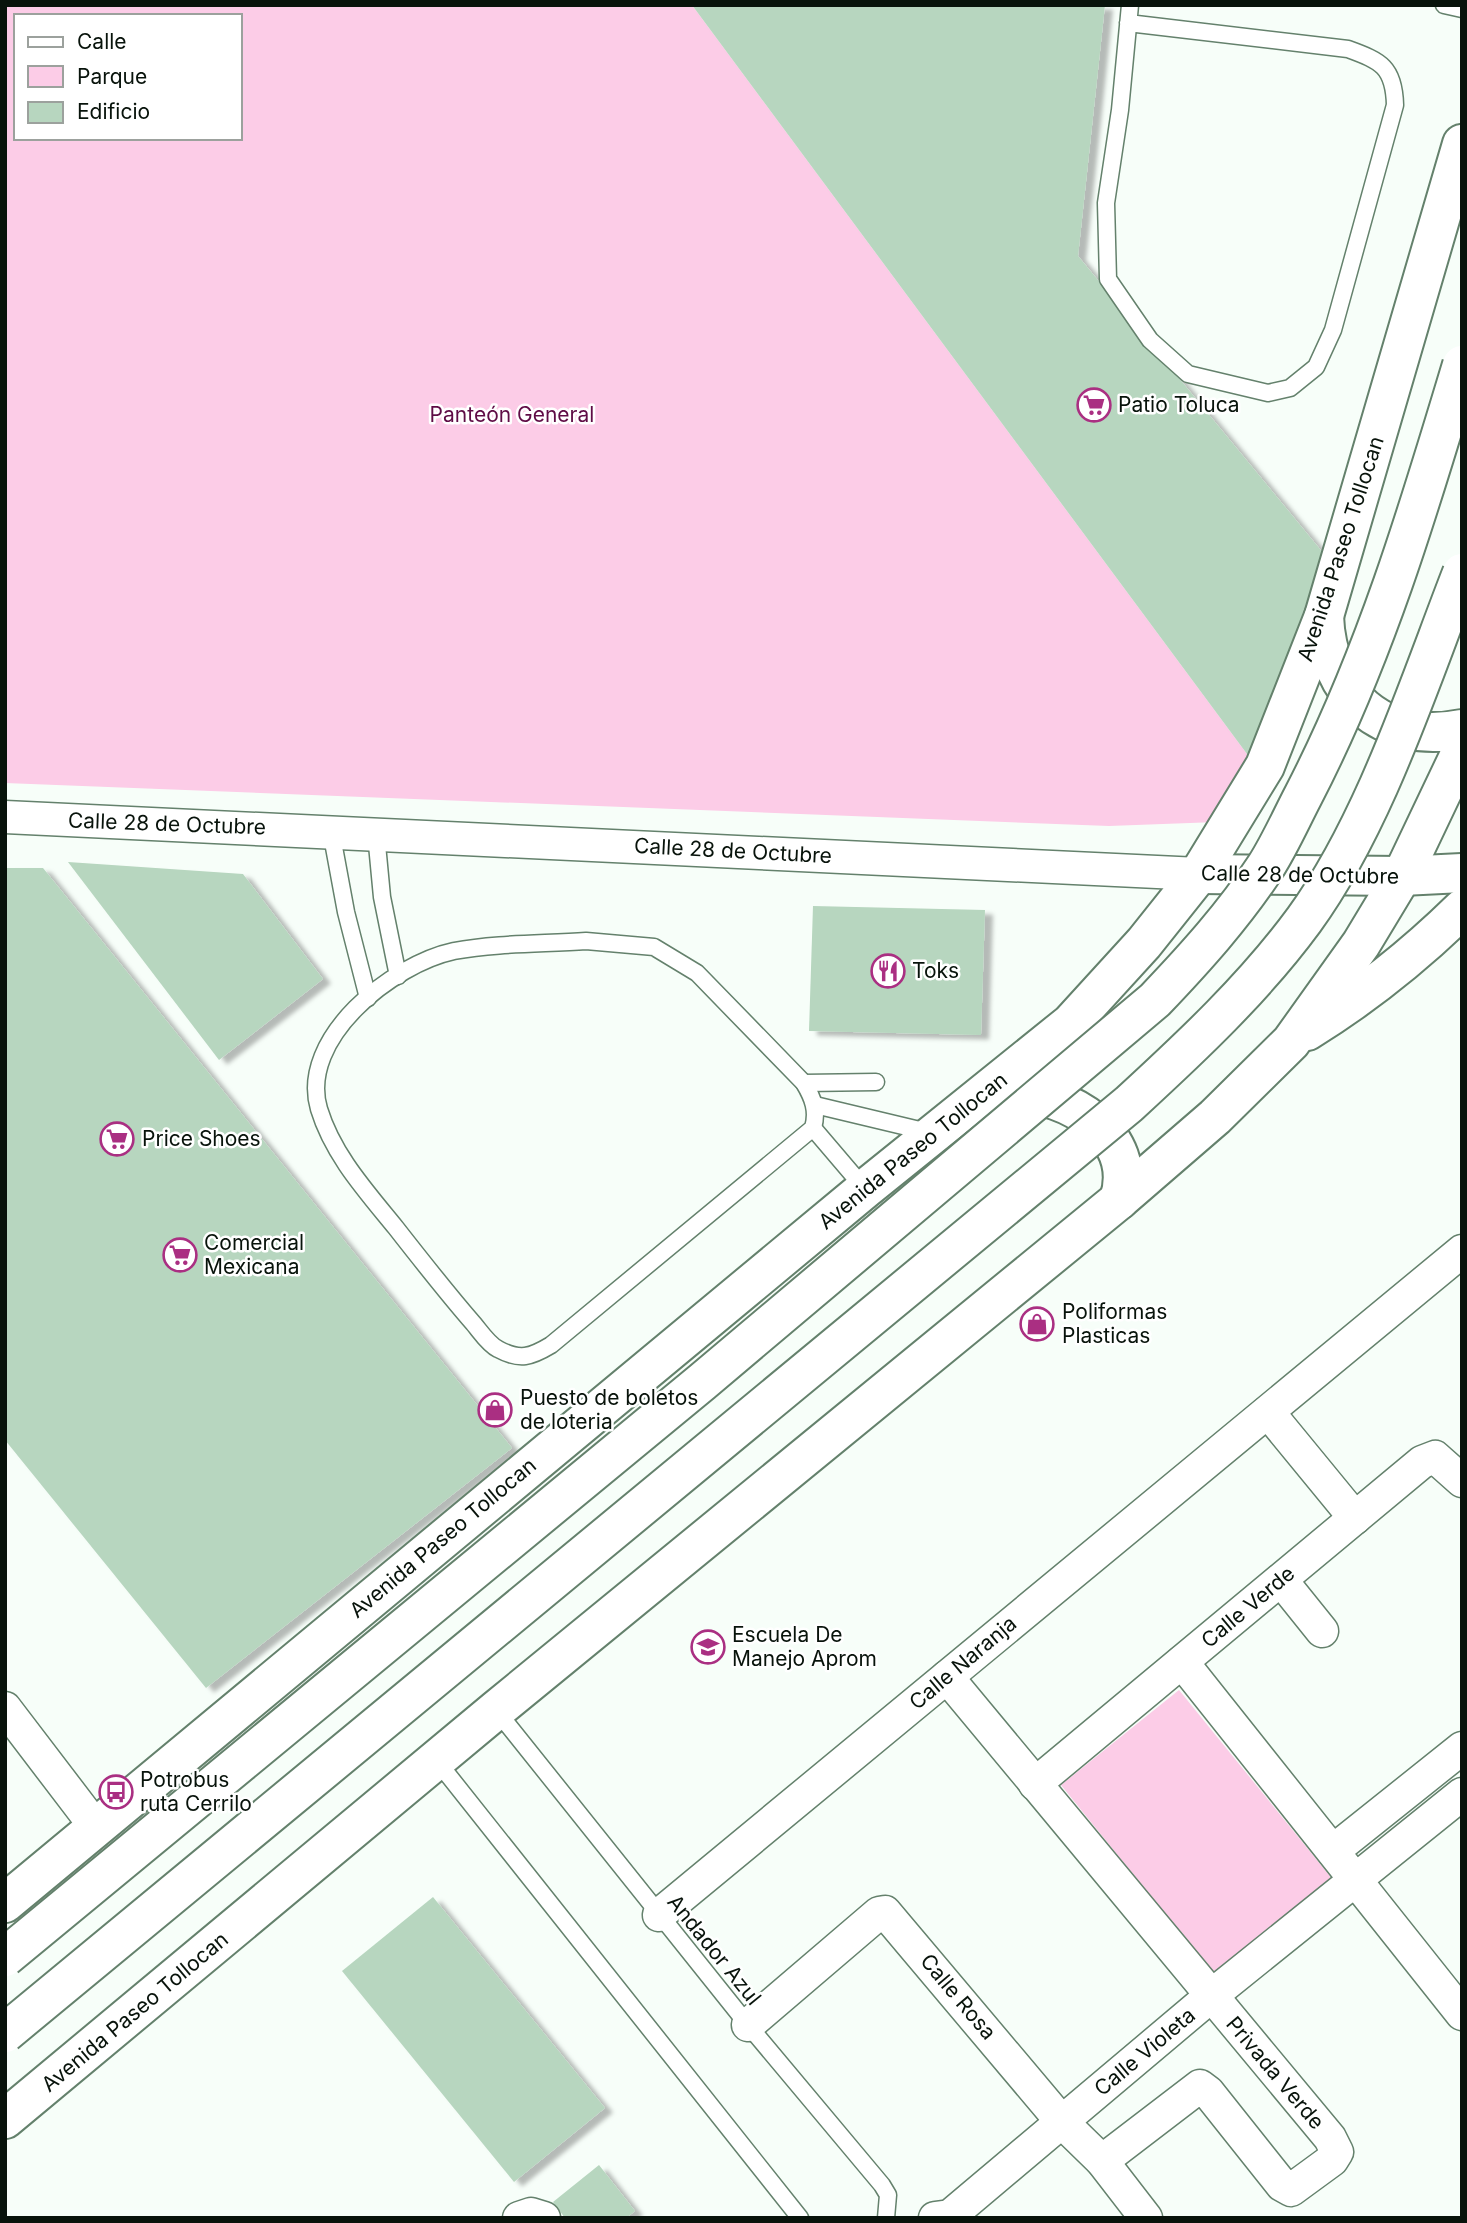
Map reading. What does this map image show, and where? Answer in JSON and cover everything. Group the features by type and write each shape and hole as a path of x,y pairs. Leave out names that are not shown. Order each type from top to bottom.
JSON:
{"main road":[{"name":"Avenida Paseo Tollocan","path":"5,1903 865,1189 1071,1023 1144,943 1199,874 1265,766 1324,616 1462,144"},
{"name":"Avenida Paseo Tollocan","path":"5,1957 691,1391 1144,1009 1216,935 1266,865 1323,757 1370,649 1400,567 1462,365"},
{"path":"5,2033 1118,1113 1188,1049 1238,998 1304,920 1353,840 1406,718 1462,573"},
{"path":"1324,616 1325,640 1331,663 1342,685 1357,703 1377,718 1409,730 1440,733 1462,729"},
{"name":"Avenida Paseo Tollocan","path":"5,2119 496,1710 1119,1200 1215,1117 1291,1042 1361,944 1402,876 1462,750"},
{"name":"Calle 28 de Octubre","path":"1199,874 1402,876 1462,873"},
{"path":"1291,1042 1363,996 1423,947 1462,909"},
{"path":"981,1098 1006,1093 1030,1093 1055,1098 1087,1116 1111,1140 1120,1161 1122,1190 1119,1200"}],"street":[{"name":"Calle 28 de Octubre","path":"5,817 1199,874"},
{"name":"Calle Naranja","path":"659,1915 1462,1251"},
{"path":"1268,1412 1355,1518"},
{"name":"Calle Verde","path":"1035,1784 1422,1462 1435,1457 1462,1481"},
{"path":"1281,1580 1322,1630"},
{"path":"1182,1662 1462,2014"},
{"path":"947,1677 1211,1996"},
{"path":"5,1708 95,1826"},
{"path":"1333,1851 1462,1748"},
{"name":"Calle Violeta","path":"935,2218 950,2216 1211,1996 1462,1794"},
{"name":"Calle Rosa","path":"748,2025 879,1913 885,1912 1062,2122 1102,2161 1146,2218"},
{"name":"Privada Verde","path":"1102,2161 1200,2086 1208,2092 1282,2185 1291,2190 1332,2160 1337,2152 1330,2138 1211,1996"},
{"path":"519,2218 531,2214 544,2218"}],"lane":[{"path":"1128,23 1348,49 1375,59 1386,69 1394,84 1395,105 1333,330 1316,367 1290,388 1268,393 1188,374 1150,340 1108,279 1106,203 1120,110 1129,5"},
{"path":"1444,5 1462,9"},
{"path":"331,831 346,912 368,998"},
{"path":"376,834 382,897 398,976"},
{"path":"586,941 654,947 697,973 804,1083 815,1105 813,1128 551,1345 532,1356 517,1358 495,1347 449,1296 337,1153 318,1107 320,1058 332,1035 368,998 398,976 452,952 586,941"},
{"path":"804,1083 876,1082"},
{"path":"815,1105 934,1133"},
{"path":"813,1128 865,1189"},
{"name":"Andador Azul","path":"496,1710 748,2025 882,2185 888,2195 886,2218"},
{"path":"437,1761 800,2218"}],"green space":[{"name":"Panteón General","path":"5,5 692,5 1250,758 1217,822 1109,826 5,783"},
{"path":"1179,1690 1334,1881 1215,1976 1061,1785"}],"building":[{"name":"Patio Toluca","path":"692,5 1105,5 1078,256 1324,554 1250,758"},
{"path":"68,862 243,874 323,979 219,1060"},
{"name":"Comercial Mexicana","path":"5,868 43,868 512,1448 206,1688 5,1440"},
{"path":"813,906 985,910 981,1035 809,1031"},
{"path":"433,1897 605,2108 514,2182 342,1971"},
{"path":"599,2165 635,2211 626,2218 565,2218 553,2202"}],"place":[{"name":"Patio Toluca","path":"1094,405"},
{"name":"Toks","path":"888,971"},
{"name":"Price Shoes","path":"117,1139"},
{"name":"Comercial Mexicana","path":"180,1255"},
{"name":"Poliformas Plasticas","path":"1037,1324"},
{"name":"Puesto de boletos de loteria","path":"495,1410"},
{"name":"Escuela De Manejo Aprom","path":"708,1647"},
{"name":"Potrobus ruta Cerrilo","path":"116,1792"}]}
